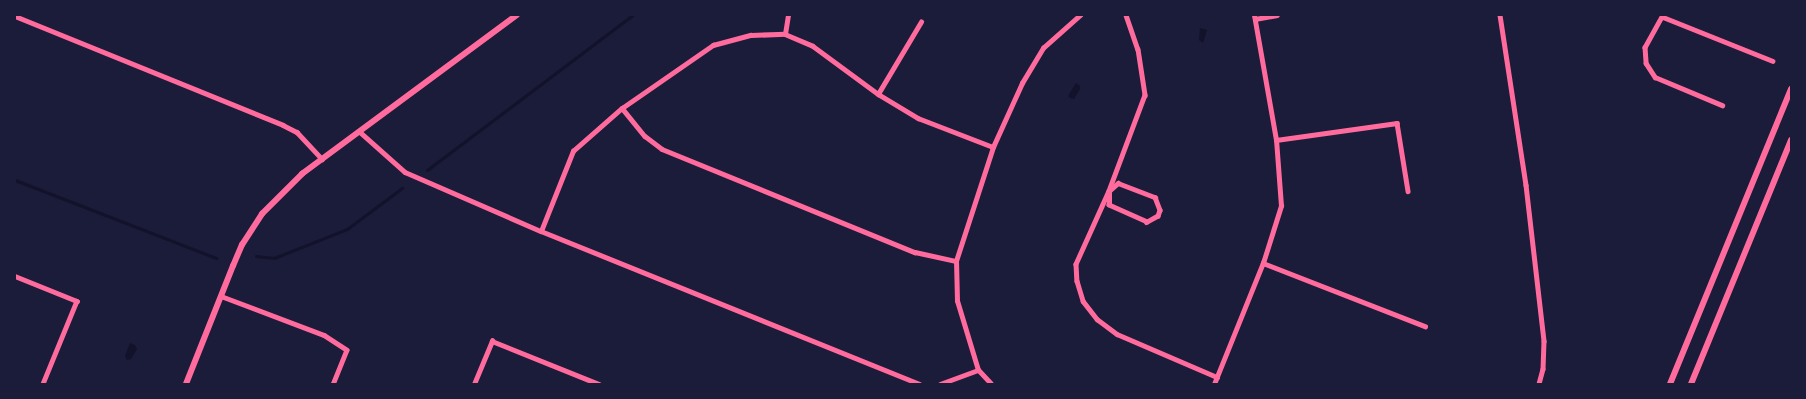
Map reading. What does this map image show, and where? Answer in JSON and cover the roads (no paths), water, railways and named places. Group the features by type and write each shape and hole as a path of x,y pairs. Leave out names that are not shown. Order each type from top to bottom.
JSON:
{"main road":[{"path":"1670,384 1791,89"},
{"path":"1691,384 1791,140"}],"street":[{"path":"186,384 242,245 262,214 302,174 517,15"},
{"path":"785,34 788,15"},
{"path":"991,384 978,370 957,301 956,261 993,147 1022,84 1043,48 1080,15"},
{"path":"1126,15 1138,49 1145,95 1109,191 1076,264 1083,300 1097,319 1117,334 1217,377"},
{"path":"1214,384 1263,263 1281,206 1276,140 1255,17 1277,15"},
{"path":"1500,15 1526,185 1544,341 1543,369 1539,384"},
{"path":"15,16 283,125 297,132 322,159"},
{"path":"1722,105 1655,76 1646,63 1645,47 1663,16 1773,61"},
{"path":"878,94 921,22"},
{"path":"540,231 573,151 622,108 714,44 751,35 785,34 813,46 878,94 918,118 993,147"},
{"path":"622,108 645,136 662,149 915,252 956,261"},
{"path":"1276,140 1397,123 1408,191"},
{"path":"360,132 404,172 540,231 919,384"},
{"path":"1118,183 1155,197 1160,210 1158,216 1147,222 1109,206 1109,191 1118,183"},
{"path":"1263,263 1425,326"},
{"path":"15,276 77,301 43,384"},
{"path":"221,296 324,336 347,350 333,384"},
{"path":"474,384 492,341 599,384"},
{"path":"940,384 978,370"}],"waterway":[{"path":"427,170 633,15"},
{"path":"15,180 216,258"},
{"path":"256,256 274,258 347,229 402,188"}]}
